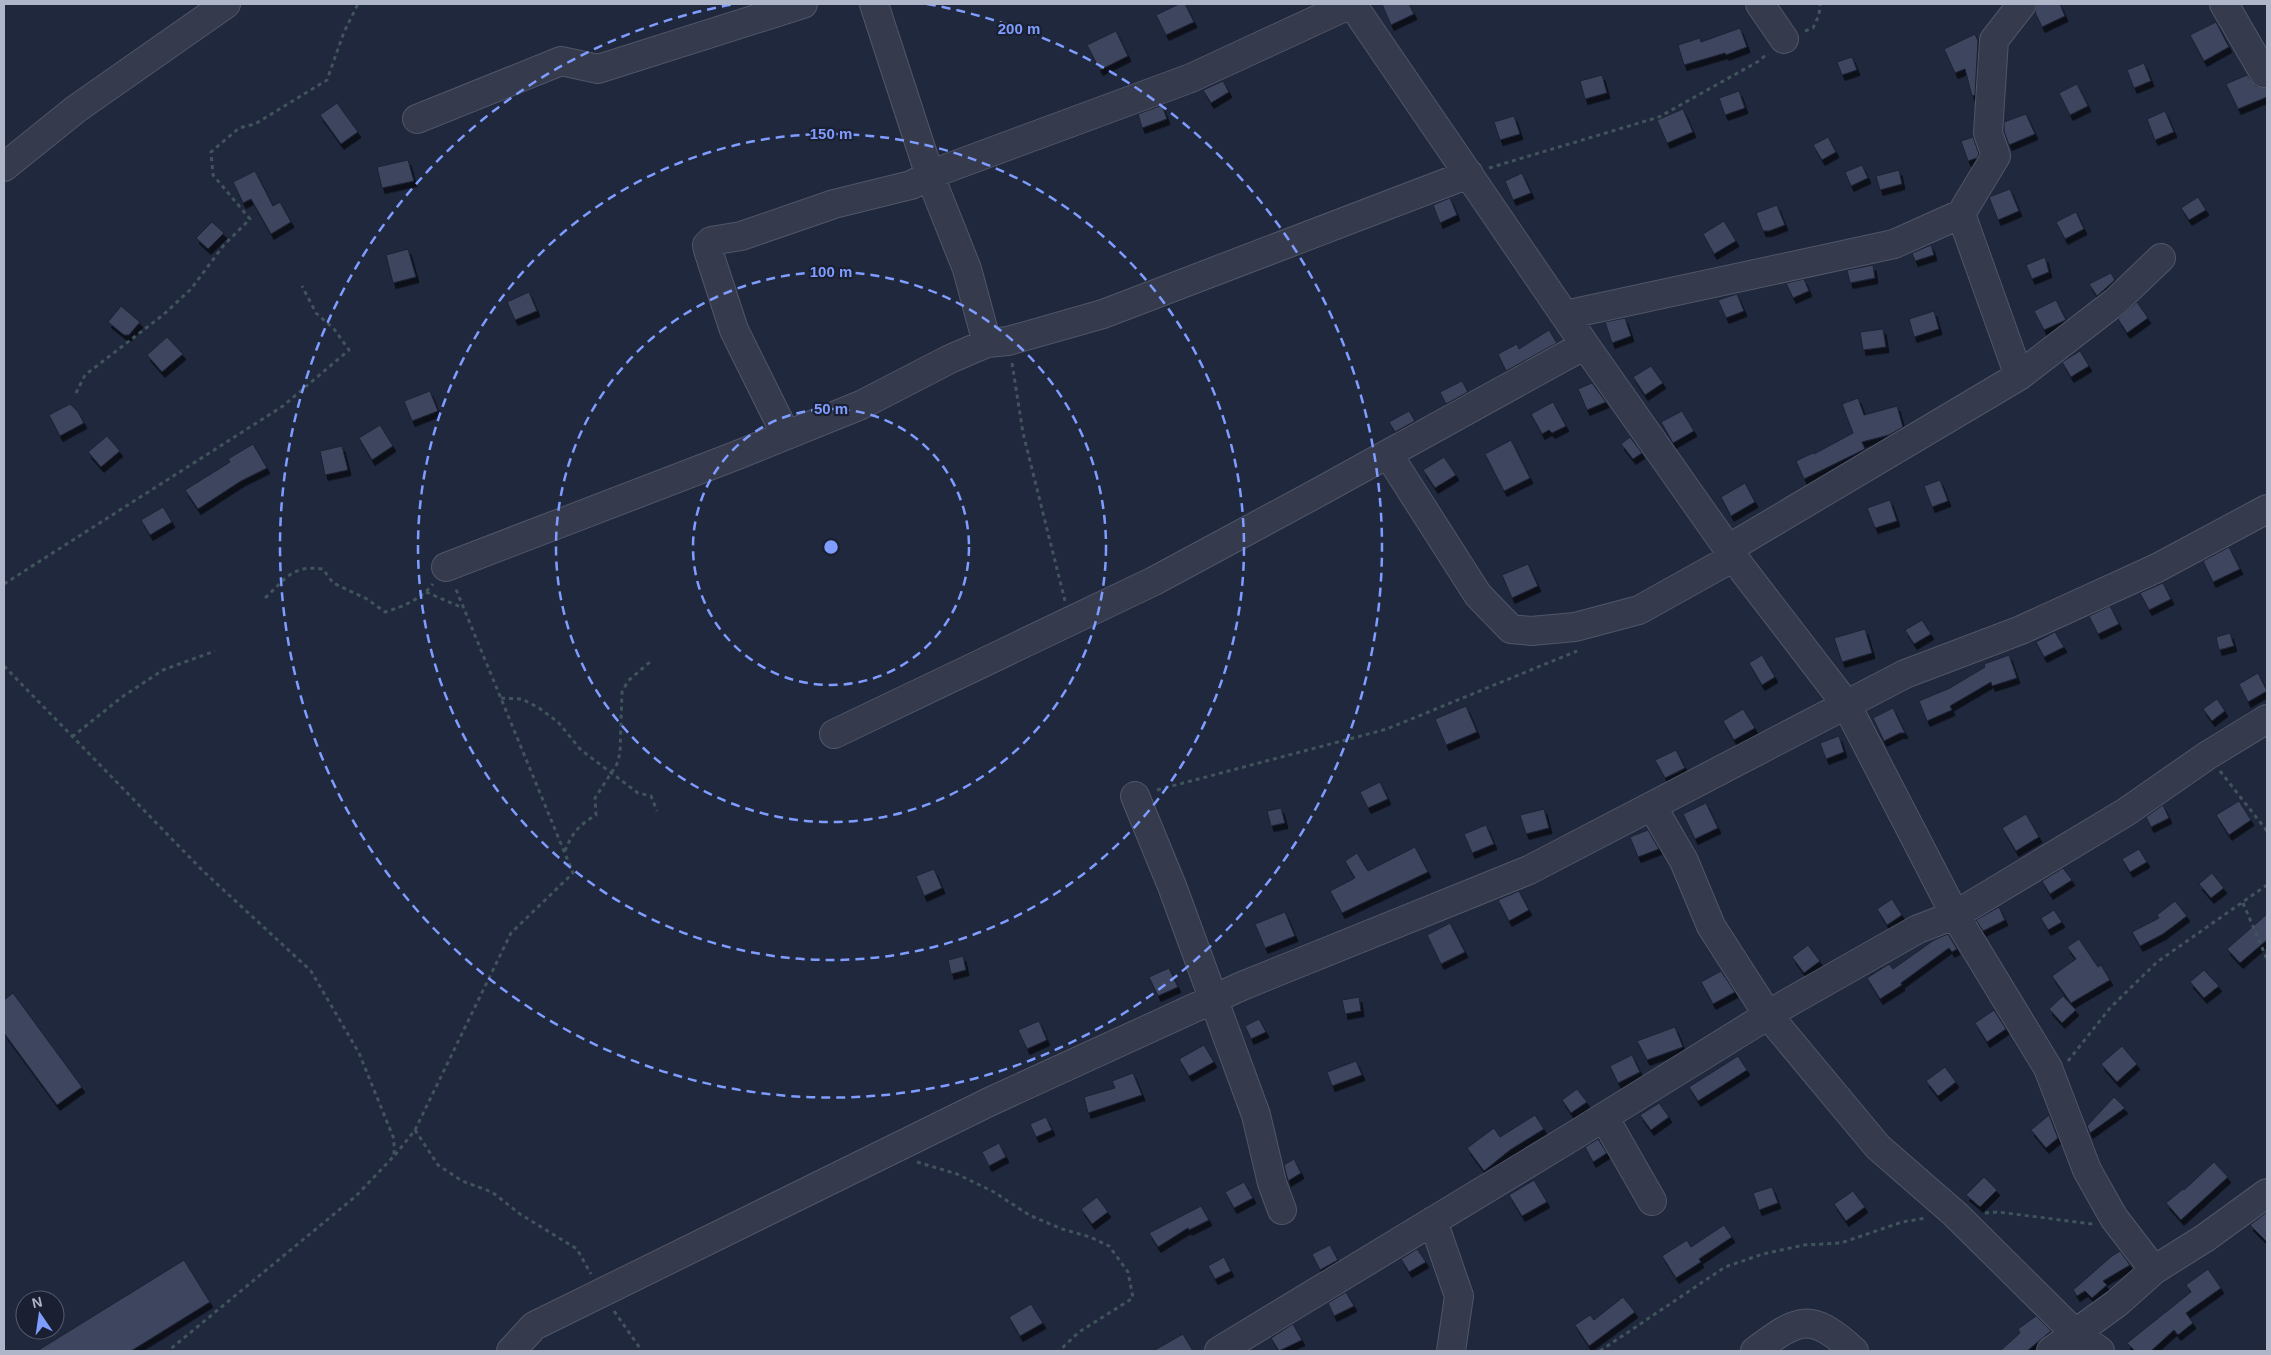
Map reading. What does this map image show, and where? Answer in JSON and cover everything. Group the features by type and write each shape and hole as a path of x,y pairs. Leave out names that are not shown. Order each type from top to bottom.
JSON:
{"street":[{"path":"4,167 76,109 226,4"},
{"path":"417,119 561,61 598,69 803,4"},
{"path":"874,4 930,176 997,342"},
{"path":"786,435 734,330 707,245 711,241 741,236 834,204 911,185 930,176 1191,78 1351,4 1585,345 1731,553 1846,704 1955,915 2048,1068 2088,1170 2121,1227 2154,1270"},
{"path":"1760,4 1784,39"},
{"path":"1565,316 1894,244 1961,214 1996,156 1988,133 1994,40 2022,4"},
{"path":"2224,4 2264,73"},
{"path":"446,567 860,405 950,359 997,342 1103,314 1469,174"},
{"path":"1961,214 2019,376"},
{"path":"1388,454 1478,595 1511,629 1531,631 1575,627 1639,610 2019,376 2115,302 2161,258"},
{"path":"834,734 1154,581 1585,345"},
{"path":"511,1351 534,1326 989,1102 1214,999 1529,870 1905,674 2021,630 2157,568 2267,508"},
{"path":"1219,1351 1768,1016 1918,929 1955,915 2126,812 2208,755 2267,719"},
{"path":"1135,796 1172,886 1256,1115 1272,1183 1282,1210"},
{"path":"1652,806 1684,861 1711,926 1768,1016 1878,1147 1955,1214 2076,1334 2100,1351"},
{"path":"1604,1117 1652,1202"},
{"path":"2051,1351 2117,1303 2154,1270 2213,1233 2267,1193"},
{"path":"1433,1221 1459,1296 1451,1351"},
{"path":"1755,1351 1782,1330 1796,1324 1810,1323 1833,1332 1854,1351"}],"path":[{"path":"76,393 86,375 163,315 191,289 224,245 250,220 214,175 211,152 238,128 254,124 327,80 344,32 358,4"},
{"path":"1469,174 1659,117 1759,60 1784,39 1813,28 1819,15 1820,4"},
{"path":"4,584 283,406 349,350 334,329 316,313 302,286"},
{"path":"997,342 1023,433 1070,621"},
{"path":"168,1351 356,1196 394,1156 415,1130 511,933 573,873 446,567 426,592 409,605 385,612 367,599 334,584 323,569 305,567 294,571 265,598"},
{"path":"426,592 463,608"},
{"path":"1135,796 1388,729 1578,650 1604,619"},
{"path":"72,737 122,697 163,670 216,651"},
{"path":"564,852 571,836 580,825 596,815 595,798 617,764 620,753 622,692 628,681 651,661"},
{"path":"4,666 202,870 311,971 359,1053 394,1139 394,1156"},
{"path":"501,698 522,699 558,722 581,750 638,793 651,796 657,811"},
{"path":"2208,755 2267,831"},
{"path":"2053,1081 2110,1008 2157,962 2267,885"},
{"path":"2243,902 2267,959"},
{"path":"415,1130 438,1165 462,1181 492,1192 520,1214 577,1249 602,1293 642,1351"},
{"path":"885,1154 957,1174 994,1192 1029,1214 1062,1229 1090,1237 1109,1246 1128,1272 1133,1298 1079,1332 1059,1351"},
{"path":"1600,1351 1725,1267 1763,1254 1804,1245 1841,1243 1902,1222 1955,1214 1998,1212 2121,1227"}],"building":[{"path":"1179,4 1185,4 1194,22 1166,35 1156,15"},
{"path":"1382,4 1409,4 1414,14 1391,25"},
{"path":"2037,4 2060,4 2065,16 2042,27 2035,12"},
{"path":"2216,22 2229,47 2204,61 2190,35"},
{"path":"1740,28 1747,47 1726,55 1725,53 1684,65 1678,45 1700,38 1701,42"},
{"path":"1116,31 1128,56 1100,70 1087,45"},
{"path":"1975,34 1978,41 1975,95 1972,96 1965,69 1955,73 1944,49"},
{"path":"1852,57 1857,70 1842,75 1837,62"},
{"path":"2144,63 2151,81 2134,88 2127,70"},
{"path":"1602,75 1607,93 1585,99 1580,81"},
{"path":"2247,75 2256,86 2267,88 2267,97 2238,109 2226,84"},
{"path":"1223,81 1229,92 1211,103 1203,90"},
{"path":"2077,84 2088,106 2070,115 2059,93"},
{"path":"1739,91 1745,108 1725,115 1719,98"},
{"path":"337,103 358,132 341,144 320,115"},
{"path":"1162,105 1167,119 1142,128 1138,114"},
{"path":"1683,109 1693,132 1667,143 1657,120"},
{"path":"2165,111 2174,132 2155,140 2147,119"},
{"path":"2026,114 2035,134 2009,145 2004,131 2004,122"},
{"path":"1514,116 1520,134 1500,140 1494,122"},
{"path":"1828,137 1836,152 1822,160 1813,145"},
{"path":"1973,137 1979,154 1977,158 1968,161 1961,141"},
{"path":"408,160 414,181 382,188 377,167"},
{"path":"1862,165 1868,178 1851,186 1845,172"},
{"path":"1899,170 1902,184 1880,190 1876,176"},
{"path":"255,171 273,206 280,202 291,222 271,234 251,199 243,203 233,182"},
{"path":"1522,173 1531,193 1513,200 1505,181"},
{"path":"2010,189 2019,211 1998,220 1989,197"},
{"path":"2198,197 2206,210 2189,220 2181,208"},
{"path":"1450,198 1457,215 1440,223 1433,205"},
{"path":"1777,205 1785,225 1769,231 1763,231 1756,213"},
{"path":"2076,212 2084,229 2065,239 2056,222"},
{"path":"1724,221 1736,241 1714,254 1703,234"},
{"path":"212,222 224,233 208,249 196,238"},
{"path":"1931,245 1934,255 1915,261 1912,253"},
{"path":"408,249 416,277 393,283 386,255"},
{"path":"2045,257 2049,272 2032,279 2026,265"},
{"path":"1873,265 1875,278 1850,283 1847,270"},
{"path":"2111,273 2115,280 2097,296 2089,284"},
{"path":"1804,279 1809,291 1793,298 1786,283"},
{"path":"529,292 537,311 515,320 507,302"},
{"path":"1737,294 1744,311 1726,318 1718,300"},
{"path":"2056,300 2066,320 2044,330 2034,311"},
{"path":"2137,302 2148,318 2127,333 2118,319"},
{"path":"121,306 140,322 129,335 124,335 108,322"},
{"path":"1934,311 1939,329 1914,337 1909,319"},
{"path":"1625,318 1631,336 1612,343 1605,322"},
{"path":"1883,329 1886,347 1863,350 1860,332"},
{"path":"1549,330 1557,343 1506,371 1498,354 1517,344 1519,349"},
{"path":"167,337 183,354 162,372 147,355"},
{"path":"2080,351 2089,366 2071,377 2062,362"},
{"path":"1651,366 1663,383 1645,395 1633,377"},
{"path":"1462,381 1468,392 1446,404 1440,392"},
{"path":"1592,383 1606,402 1587,410 1578,389"},
{"path":"430,391 438,411 412,421 404,401"},
{"path":"1858,398 1864,415 1897,406 1903,427 1889,435 1862,442 1865,449 1804,479 1796,461 1814,454 1853,433 1842,404"},
{"path":"1553,402 1566,426 1552,433 1549,430 1542,434 1531,414"},
{"path":"70,404 78,412 84,423 60,436 49,415"},
{"path":"1409,411 1415,421 1395,432 1389,422"},
{"path":"1682,411 1694,431 1673,443 1661,422"},
{"path":"380,425 393,446 372,460 359,438"},
{"path":"107,436 120,451 101,467 88,452"},
{"path":"1630,437 1642,453 1633,459 1621,444"},
{"path":"1511,440 1530,478 1504,491 1485,454"},
{"path":"253,444 267,468 241,481 198,509 185,490 230,462 228,459"},
{"path":"342,446 348,470 325,475 320,451"},
{"path":"1444,457 1456,475 1435,488 1423,470"},
{"path":"1940,480 1948,501 1932,507 1924,486"},
{"path":"1745,483 1755,502 1731,516 1721,497"},
{"path":"1890,500 1897,521 1875,528 1867,508"},
{"path":"163,507 172,522 150,535 141,520"},
{"path":"2229,547 2240,569 2213,582 2203,561"},
{"path":"1528,564 1538,586 1512,598 1502,575"},
{"path":"2163,583 2171,599 2149,610 2140,593"},
{"path":"2110,606 2119,624 2098,634 2089,616"},
{"path":"1922,620 1931,634 1914,644 1905,630"},
{"path":"1865,629 1872,653 1842,662 1834,638"},
{"path":"2055,632 2064,647 2044,657 2036,642"},
{"path":"2230,633 2234,646 2219,650 2216,637"},
{"path":"1762,655 1775,677 1762,685 1749,663"},
{"path":"2009,655 2017,678 1992,686 1991,682 1950,706 1952,710 1927,721 1919,701 1950,688 1985,667 1984,664"},
{"path":"2258,673 2267,691 2248,702 2239,684"},
{"path":"2217,699 2225,711 2212,721 2203,709"},
{"path":"1466,706 1477,732 1446,745 1435,719"},
{"path":"1893,708 1905,733 1900,733 1884,741 1873,718"},
{"path":"1743,709 1755,728 1734,740 1723,721"},
{"path":"1839,736 1844,752 1826,759 1820,743"},
{"path":"1676,750 1685,768 1665,778 1655,760"},
{"path":"1380,782 1388,799 1368,808 1360,792"},
{"path":"2239,801 2251,820 2229,835 2216,815"},
{"path":"1706,803 1718,828 1695,839 1683,814"},
{"path":"2163,805 2169,818 2151,827 2146,817"},
{"path":"1281,808 1285,823 1271,826 1267,811"},
{"path":"1544,809 1549,828 1526,834 1520,815"},
{"path":"2026,814 2039,837 2016,851 2002,828"},
{"path":"1486,825 1494,844 1472,853 1464,834"},
{"path":"1648,830 1659,849 1638,857 1630,837"},
{"path":"1415,847 1428,872 1342,913 1330,891 1355,878 1345,861 1357,853 1368,871"},
{"path":"2139,849 2147,862 2130,872 2122,859"},
{"path":"2063,868 2072,880 2050,894 2042,881"},
{"path":"934,869 942,888 924,896 916,876"},
{"path":"2212,873 2224,888 2211,898 2199,884"},
{"path":"1519,891 1529,910 1509,921 1498,900"},
{"path":"1892,899 1902,915 1887,925 1877,909"},
{"path":"2175,901 2187,916 2163,934 2140,946 2132,932 2159,918 2157,915"},
{"path":"1999,907 2005,920 1983,931 1976,920"},
{"path":"2054,910 2062,922 2048,930 2041,918"},
{"path":"1285,912 1295,936 1265,948 1255,924"},
{"path":"2267,914 2267,940 2240,963 2227,949"},
{"path":"1450,923 1465,952 1441,964 1427,935"},
{"path":"1948,934 1957,949 1952,952 1949,948 1901,983 1902,985 1880,999 1867,978 1889,964 1893,969 1934,940"},
{"path":"2079,939 2098,967 2101,965 2110,980 2071,1003 2052,976 2076,959 2067,947"},
{"path":"1808,945 1820,961 1804,973 1792,957"},
{"path":"963,956 966,970 951,974 948,960"},
{"path":"1169,968 1178,987 1158,996 1149,977"},
{"path":"2204,970 2219,986 2204,998 2190,982"},
{"path":"1721,971 1735,992 1713,1004 1701,982"},
{"path":"13,993 82,1087 57,1105 4,1033 4,1000"},
{"path":"2063,996 2076,1010 2062,1023 2049,1009"},
{"path":"1359,997 1361,1011 1345,1014 1342,1000"},
{"path":"1994,1010 2006,1029 1987,1042 1975,1023"},
{"path":"1259,1019 1266,1032 1251,1039 1245,1026"},
{"path":"1039,1021 1047,1040 1027,1049 1018,1030"},
{"path":"1675,1027 1683,1047 1647,1060 1637,1041"},
{"path":"1204,1045 1214,1062 1189,1076 1179,1059"},
{"path":"2122,1046 2137,1064 2117,1082 2101,1064"},
{"path":"1632,1055 1640,1072 1618,1083 1610,1066"},
{"path":"1738,1056 1747,1070 1698,1101 1689,1087"},
{"path":"1356,1061 1362,1075 1332,1086 1327,1072"},
{"path":"1945,1067 1956,1082 1938,1096 1926,1081"},
{"path":"1133,1073 1142,1095 1088,1113 1084,1097 1115,1088 1112,1081"},
{"path":"1577,1089 1587,1102 1571,1113 1562,1100"},
{"path":"2114,1097 2125,1108 2090,1133 2087,1126"},
{"path":"1659,1103 1669,1117 1651,1130 1640,1115"},
{"path":"1535,1115 1544,1129 1510,1150 1484,1171 1467,1148 1494,1128 1500,1137"},
{"path":"2049,1115 2058,1138 2046,1148 2031,1130"},
{"path":"1046,1117 1052,1130 1036,1137 1030,1124"},
{"path":"1598,1139 1607,1153 1593,1162 1585,1147"},
{"path":"999,1143 1006,1157 989,1166 982,1152"},
{"path":"1294,1159 1301,1173 1288,1181 1284,1165"},
{"path":"2214,1162 2228,1177 2181,1220 2166,1203 2184,1190"},
{"path":"1984,1177 1997,1190 1980,1207 1966,1195"},
{"path":"1534,1180 1547,1202 1522,1216 1509,1195"},
{"path":"1244,1182 1253,1198 1234,1208 1225,1192"},
{"path":"1772,1187 1778,1203 1759,1210 1753,1193"},
{"path":"1853,1191 1865,1207 1846,1221 1834,1204"},
{"path":"1097,1197 1108,1212 1092,1224 1081,1209"},
{"path":"1201,1206 1209,1220 1189,1230 1188,1228 1158,1247 1149,1233"},
{"path":"2267,1212 2267,1242 2250,1225"},
{"path":"1724,1225 1732,1237 1699,1259 1701,1262 1676,1278 1662,1256 1687,1240 1691,1247"},
{"path":"1330,1245 1338,1260 1320,1270 1312,1254"},
{"path":"1417,1249 1426,1262 1409,1272 1401,1259"},
{"path":"2120,1251 2130,1265 2103,1281 2107,1285 2092,1298 2085,1291 2077,1296 2073,1290"},
{"path":"1224,1257 1231,1271 1215,1279 1208,1266"},
{"path":"184,1260 210,1302 131,1351 37,1351 55,1340 65,1340 65,1334"},
{"path":"2208,1269 2221,1288 2186,1313 2193,1323 2178,1335 2174,1330 2151,1351 2135,1351 2127,1343 2191,1292 2186,1285"},
{"path":"1346,1292 1354,1306 1334,1316 1328,1303"},
{"path":"1623,1297 1635,1312 1589,1346 1575,1325 1590,1315 1594,1320"},
{"path":"1031,1304 1043,1323 1020,1336 1009,1317"},
{"path":"2036,1316 2051,1331 2027,1351 2000,1351 2020,1333 2018,1329"},
{"path":"1293,1324 1302,1340 1279,1351 1271,1338"},
{"path":"1183,1334 1193,1351 1153,1351"}]}
